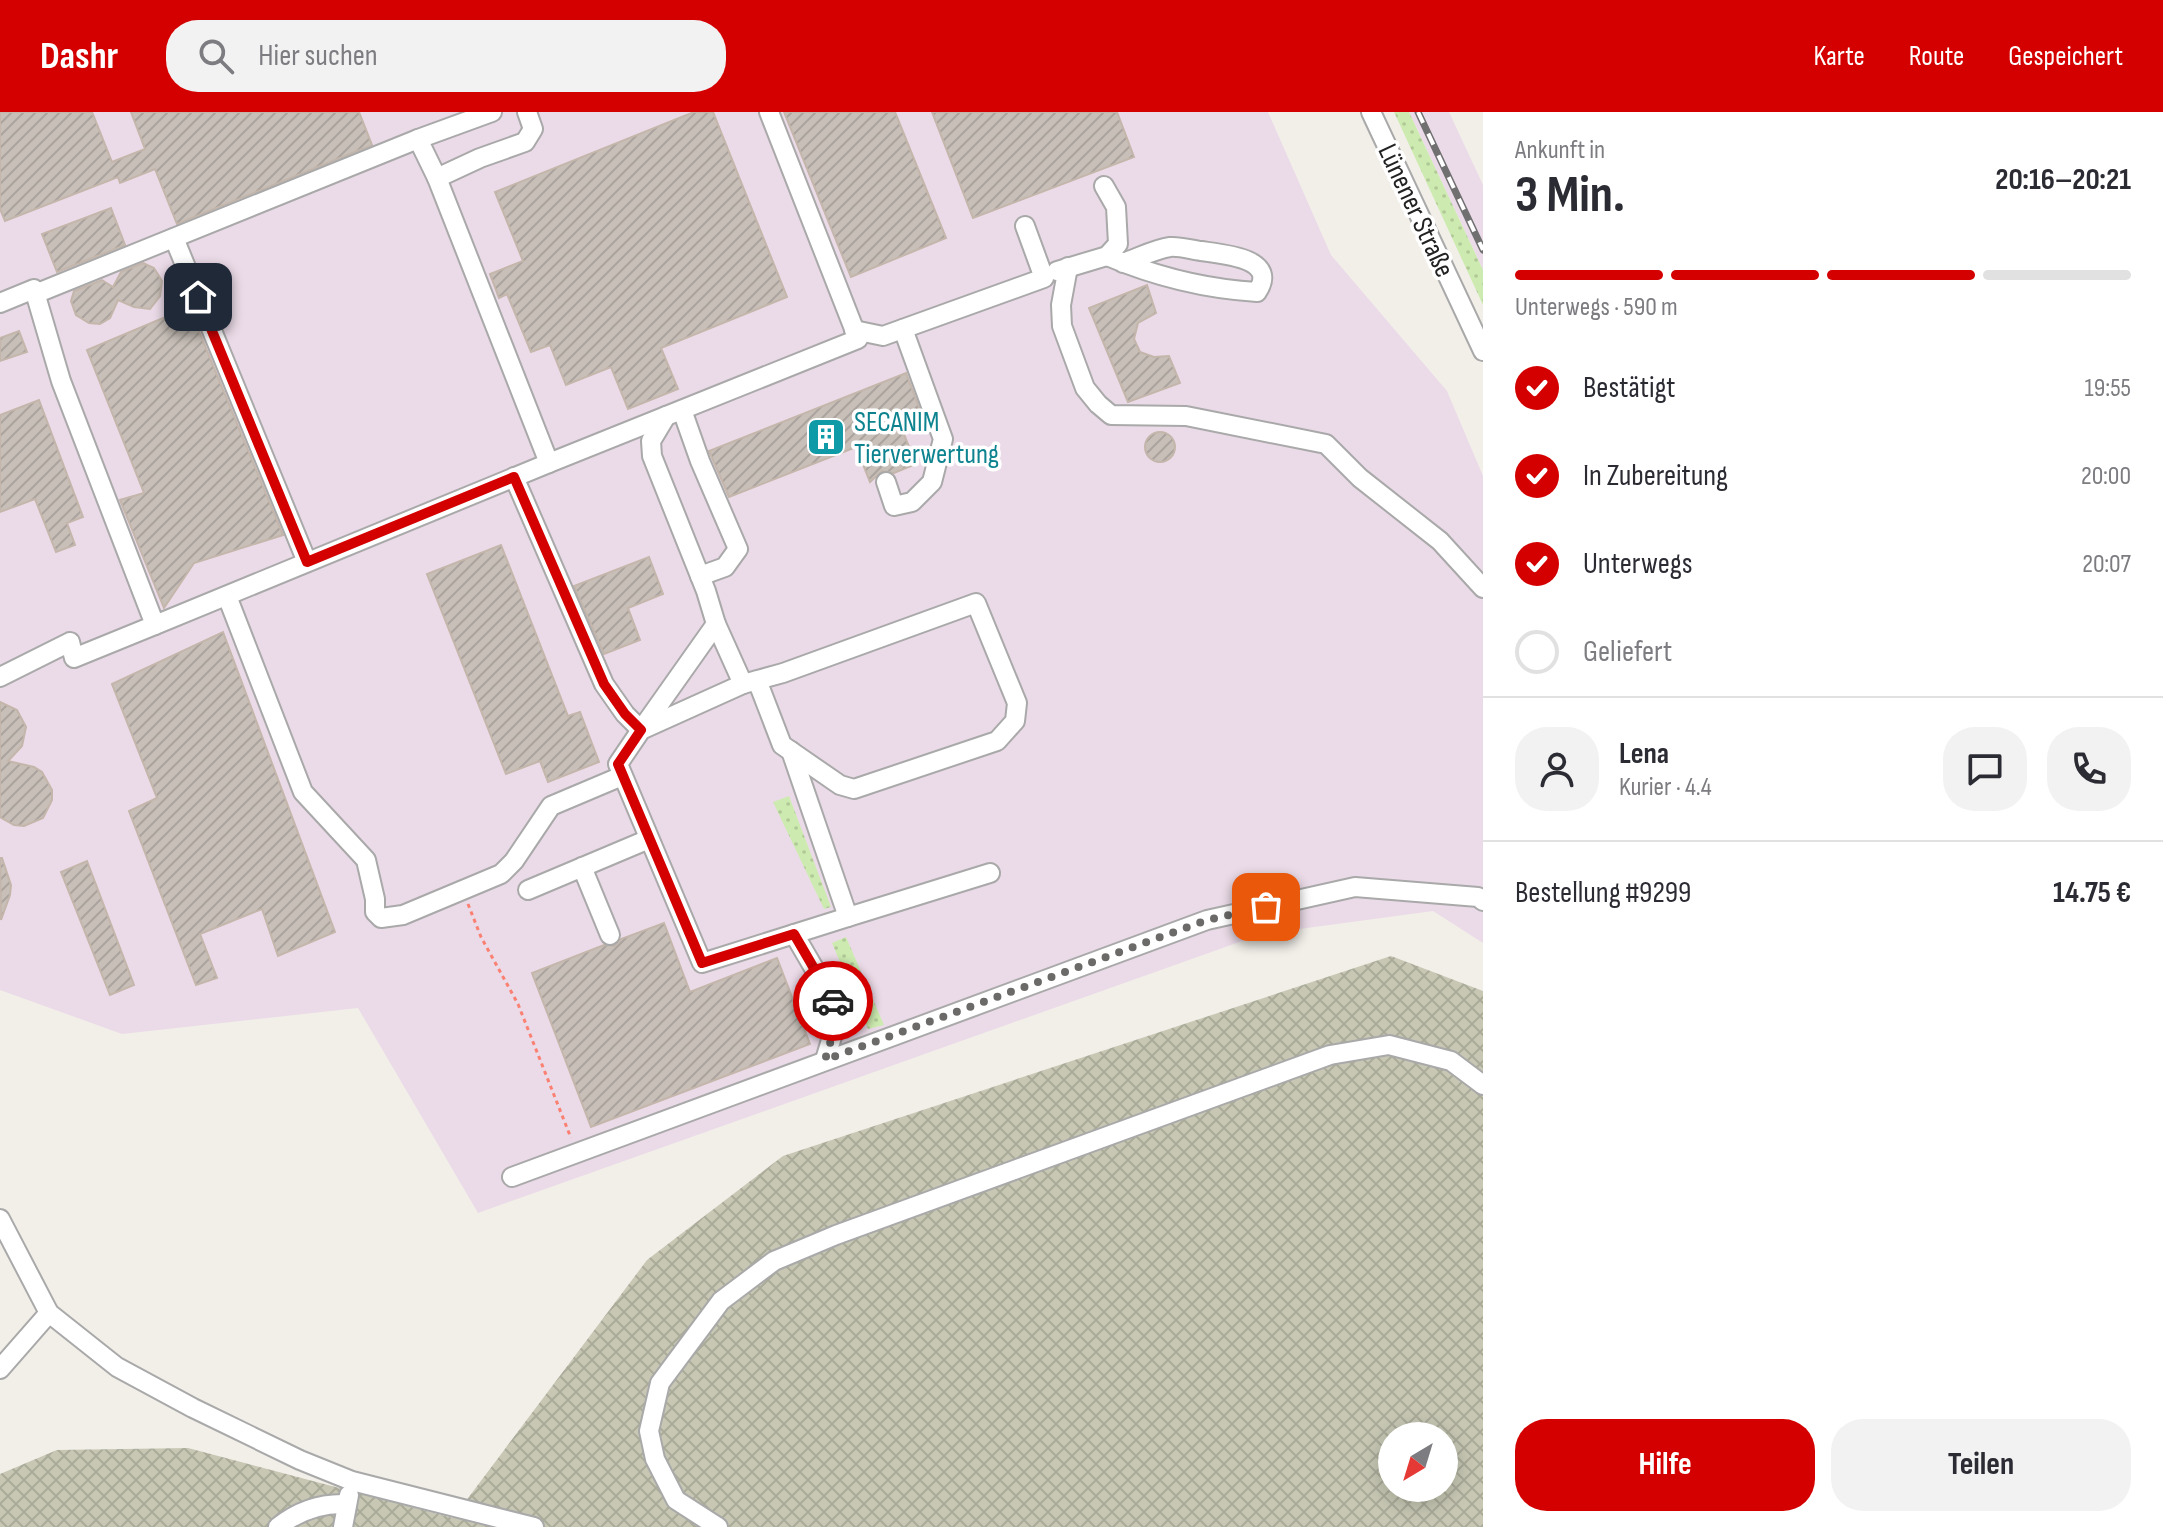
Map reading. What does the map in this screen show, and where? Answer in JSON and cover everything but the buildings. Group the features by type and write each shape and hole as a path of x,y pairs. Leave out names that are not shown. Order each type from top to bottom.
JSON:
{"street":[{"path":"35,294 492,112"},
{"path":"437,178 525,142 533,129 527,112"},
{"path":"0,677 70,642 74,658 858,339 769,112"},
{"name":"Lünener Straße","path":"1371,112 1483,351"},
{"path":"418,139 437,178 549,463"},
{"path":"1104,186 1116,207 1118,244 1115,259"},
{"path":"1025,226 1043,276"},
{"path":"174,238 307,562"},
{"path":"854,330 883,336 1068,267 1171,247 1234,254 1256,264 1262,273 1262,285 1257,292 1240,291 1149,273 1115,259"},
{"path":"1068,267 1061,305 1062,326 1085,388 1111,415 1186,416 1326,444 1360,478 1440,541 1483,588"},
{"path":"0,303 34,289 61,381 155,625"},
{"path":"886,482 894,506 912,502 932,482 943,439 903,329"},
{"path":"641,730 750,682 976,603 1017,703 1015,721 997,741 854,789 840,785 782,745 750,682 716,624 652,456 651,441 674,413"},
{"path":"674,413 700,461 738,549 725,567 700,576"},
{"path":"514,477 604,684 625,714 641,730"},
{"path":"227,596 303,792 366,860 375,912 381,918 403,915 501,874 514,861 551,806 622,776"},
{"path":"716,624 618,764 702,963 990,873"},
{"path":"791,751 848,917"},
{"path":"528,890 649,839"},
{"path":"582,867 610,935"},
{"path":"512,1177 1207,920 1355,887 1478,897 1483,901"},
{"path":"794,934 836,1006 837,1020 825,1060"},
{"path":"718,1527 676,1500 655,1459 649,1431 660,1383 721,1301 774,1261 1330,1055 1389,1045 1451,1061 1483,1085"},
{"path":"0,1219 49,1313 130,1374 300,1460 352,1481 534,1527"},
{"path":"0,1369 49,1313"},
{"path":"343,1527 352,1481"},
{"path":"278,1527 290,1518 324,1503 347,1504"}],"path":[{"path":"467,888 469,909 518,1004 577,1153"}],"shaded area":[{"path":"0,112 1268,112 1331,255 1447,391 1483,476 1483,943 1433,911 1262,934 478,1213 358,1008 122,1034 0,990"},
{"path":"1409,112 1449,112 1483,185 1483,270"},
{"path":"1391,956 1483,991 1483,1527 0,1527 0,1474 57,1450 188,1448 453,1518 647,1260 783,1156"}],"green space":[{"path":"1394,112 1409,112 1483,270 1483,305"},
{"path":"789,796 831,907 824,909 773,802"},
{"path":"846,937 884,1025 868,1029 832,943"}],"railway":[{"path":"1418,112 1483,250"}],"way so far":[{"path":"833,1001 837,1020 825,1060 1207,920 1266,907"}],"place":[{"name":"SECANIM Tierverwertung","path":"826,437"}],"route":[{"path":"198,297 307,562 514,477 604,684 625,714 641,730 618,764 702,963 794,934 833,1001"}]}
